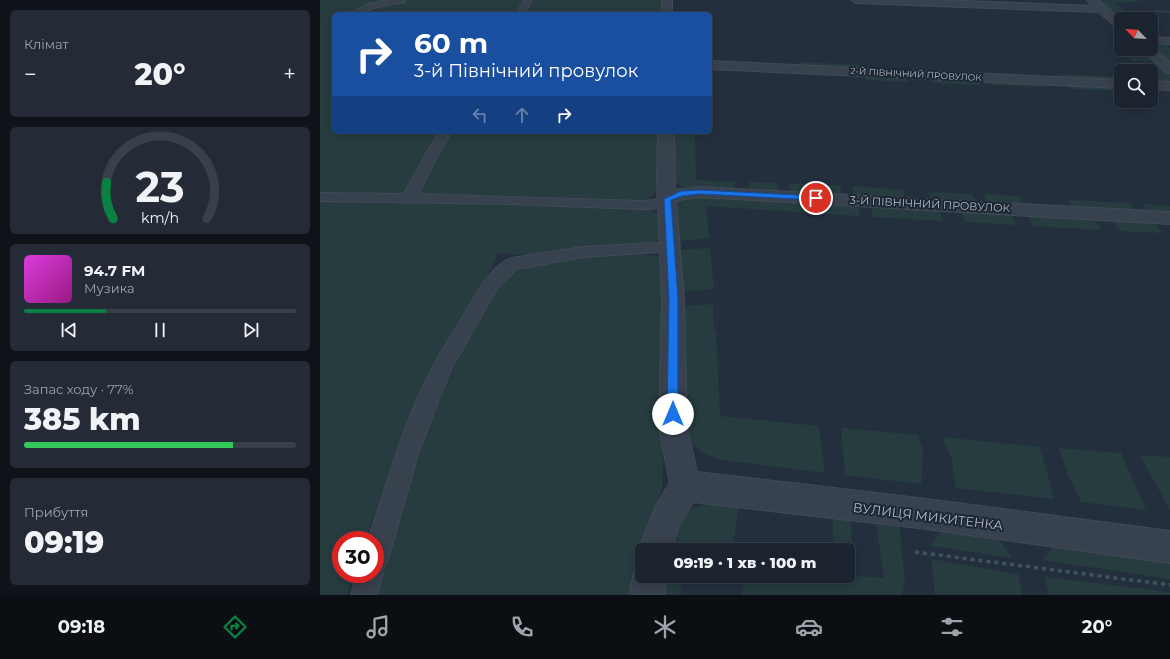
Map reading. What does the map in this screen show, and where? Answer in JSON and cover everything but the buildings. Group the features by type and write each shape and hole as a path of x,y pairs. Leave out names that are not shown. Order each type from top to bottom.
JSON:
{"street":[{"path":"667,0 667,12"},
{"path":"856,0 1102,9"},
{"path":"1092,0 1114,20"},
{"path":"1155,56 1170,69"},
{"name":"2-Й ПІВНІЧНИЙ ПРОВУЛОК","path":"712,65 1114,84"},
{"path":"1158,85 1170,86"},
{"path":"657,543 668,515 685,486 672,428 673,299 666,182 666,134"},
{"name":"3-Й ПІВНІЧНИЙ ПРОВУЛОК","path":"668,199 681,194 700,192 1170,218"},
{"name":"ВУЛИЦЯ МИКИТЕНКА","path":"685,486 1170,546"},
{"path":"647,595 649,583"}],"lane":[{"path":"358,12 371,6 401,0"},
{"path":"521,12 528,0"},
{"path":"1158,40 1170,40"},
{"path":"408,199 445,134"},
{"path":"320,197 508,200 641,205 656,204 668,199"},
{"path":"384,531 407,454 444,364 491,284 512,264 583,252 670,247"},
{"path":"364,595 367,583"}],"path":[{"path":"1156,11 1170,12"},
{"path":"915,552 1170,585"}],"green space":[{"path":"320,0 526,0 518,12 332,12 332,134 442,134 403,203 501,203 650,210 659,215 661,236 652,245 520,255 498,253 484,285 406,426 368,531 332,531 332,583 351,583 347,595 320,595"},
{"path":"530,0 662,0 662,12 523,12"},
{"path":"1096,0 1136,0 1139,2 1114,2 1126,12 1114,12 1114,16"},
{"path":"1158,43 1165,44 1170,48 1170,64 1158,53"},
{"path":"1129,56 1151,56 1155,60 1153,61 1134,61"},
{"path":"800,62 864,65 865,68 800,66"},
{"path":"1158,67 1167,70 1170,73 1170,82 1158,83"},
{"path":"1060,74 1114,77 1114,81 1066,79"},
{"path":"865,76 903,77 910,82 866,80"},
{"path":"932,78 977,79 981,85 937,83 933,82"},
{"path":"990,80 1039,82 1044,87 992,85"},
{"path":"1066,83 1114,86 1114,91 1076,89 1070,88"},
{"path":"449,134 659,134 659,171 657,189 648,198 642,201 636,202 529,196 422,196 418,190 424,176"},
{"path":"673,134 692,134 695,135 696,180 735,182 735,190 683,187 676,183 672,178"},
{"path":"749,182 778,183 778,192 749,191"},
{"path":"788,183 841,186 841,195 791,193"},
{"path":"852,186 903,190 905,198 854,196"},
{"path":"928,192 972,194 976,202 931,200"},
{"path":"984,194 1020,196 1025,205 986,203"},
{"path":"693,196 858,204 860,216 706,206 709,238 678,241 675,221 676,210 682,201"},
{"path":"1067,200 1130,203 1135,211 1073,208"},
{"path":"1142,204 1170,206 1170,214 1149,212"},
{"path":"871,205 939,208 943,221 873,217"},
{"path":"961,210 1011,212 1016,225 965,222"},
{"path":"1027,214 1094,218 1102,230 1033,226"},
{"path":"1111,219 1154,222 1162,233 1119,231"},
{"path":"710,248 714,289 680,292 678,250"},
{"path":"638,254 662,257 664,440 662,488 642,543 635,543 635,595 370,595 374,583 384,583 384,552 415,456 438,402 491,292 518,266 549,259"},
{"path":"715,304 713,306 714,330 716,331 720,416 819,426 825,473 722,460 704,454 692,444 685,425 681,306"},
{"path":"841,428 918,435 923,450 921,484 845,475"},
{"path":"942,437 1040,447 1054,499 956,488 952,460"},
{"path":"1059,448 1121,453 1146,510 1081,502 1067,473"},
{"path":"1140,455 1170,457 1170,510"},
{"path":"713,502 739,505 733,543 669,543 677,525 693,508"},
{"path":"833,517 850,519 853,543 833,543"},
{"path":"876,523 899,525 905,582 902,595 742,595 743,583 855,583 855,566 856,576 884,578"},
{"path":"941,531 998,538 1012,558 931,546"},
{"path":"1055,545 1170,559 1170,579 1042,560"},
{"path":"931,559 1018,574 1023,595 935,595"},
{"path":"1044,577 1170,592 1170,595 1049,595"},
{"path":"664,583 683,583 680,595 663,595"}],"route":[{"path":"673,414 673,299 668,199 681,194 700,192 816,198"}]}
